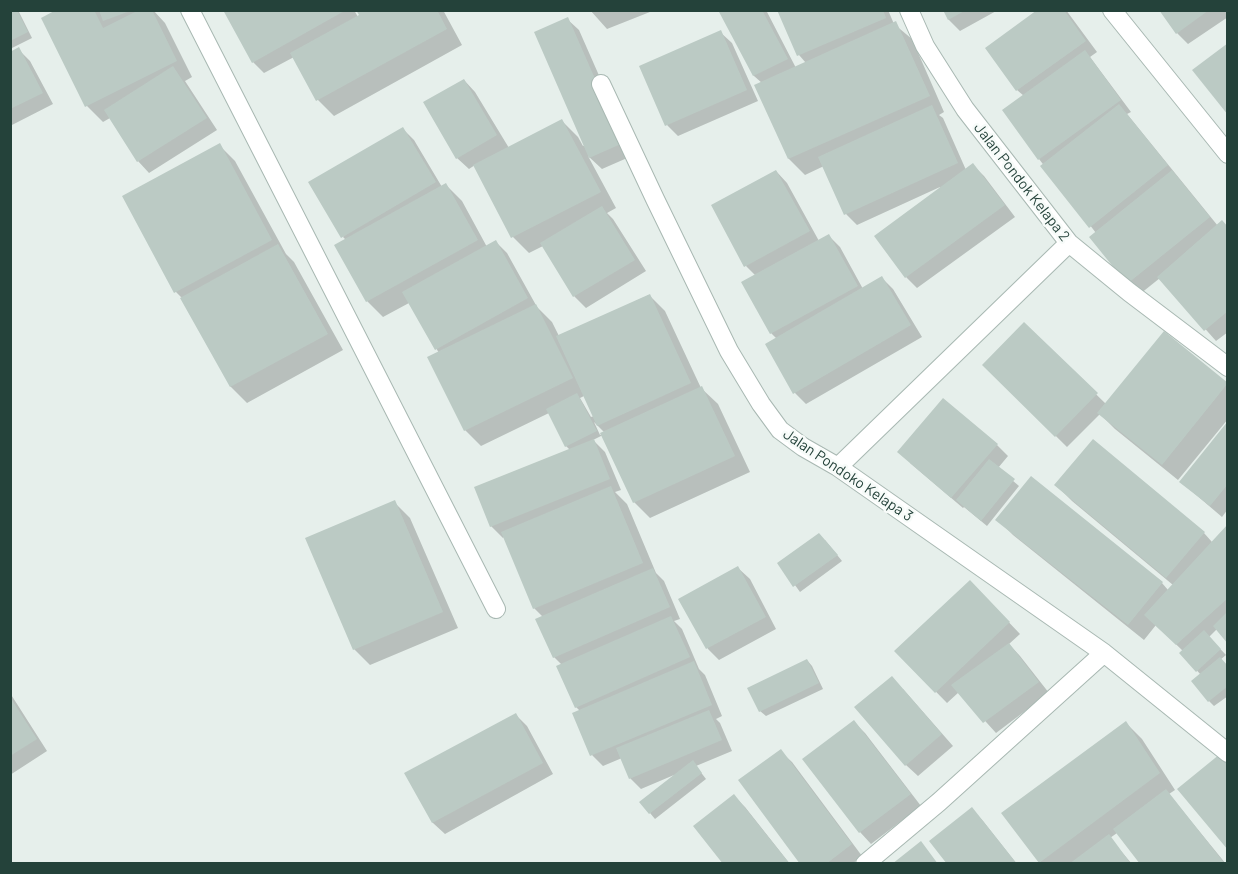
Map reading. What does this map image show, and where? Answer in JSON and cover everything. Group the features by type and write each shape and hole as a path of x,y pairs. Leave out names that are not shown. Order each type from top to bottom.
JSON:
{"street":[{"path":"190,10 496,609"},
{"name":"Jalan Pondok Kelapa 2","path":"909,10 925,46 965,109 1069,243 1227,367"},
{"path":"1112,10 1227,154"},
{"name":"Jalan Pondoko Kelapa 3","path":"601,84 729,351 761,404 780,430 838,467 1104,654 1227,753"},
{"path":"838,467 1069,243"},
{"path":"865,864 939,802 1104,654"}],"building":[{"path":"10,10 17,10 28,32 10,41"},
{"path":"56,10 94,10 103,28 139,10 152,10 177,61 85,107 41,18"},
{"path":"99,10 130,10 130,11 103,21"},
{"path":"223,10 346,10 252,63"},
{"path":"356,10 437,10 447,29 316,101 290,53 359,15"},
{"path":"718,10 762,10 788,59 753,76"},
{"path":"777,10 883,10 886,18 797,56"},
{"path":"943,10 966,10 948,20"},
{"path":"1037,10 1064,10 1086,41 1016,91 985,48"},
{"path":"1159,10 1209,10 1176,34"},
{"path":"568,17 623,143 589,158 534,32"},
{"path":"896,21 930,96 788,159 754,85"},
{"path":"721,30 747,90 665,126 639,66"},
{"path":"1228,43 1228,115 1192,70"},
{"path":"19,47 43,93 10,109 10,52"},
{"path":"1085,50 1121,100 1038,160 1002,110"},
{"path":"173,66 207,118 137,162 104,110"},
{"path":"464,79 497,135 456,159 423,102"},
{"path":"1119,104 1168,165 1089,228 1040,166"},
{"path":"932,105 958,163 844,215 818,157"},
{"path":"562,119 601,192 511,238 473,165"},
{"path":"403,127 436,182 341,238 308,182"},
{"path":"220,143 272,240 174,293 122,196"},
{"path":"973,163 1005,205 905,278 874,236"},
{"path":"776,170 810,231 744,267 711,205"},
{"path":"1172,170 1210,217 1127,284 1089,237"},
{"path":"446,183 478,240 366,302 334,245"},
{"path":"602,206 635,260 573,297 540,243"},
{"path":"1222,220 1228,227 1228,311 1204,331 1157,277"},
{"path":"829,234 858,286 770,334 741,282"},
{"path":"496,240 528,298 435,350 402,292"},
{"path":"278,244 328,334 230,387 180,298"},
{"path":"882,276 911,325 793,394 765,344"},
{"path":"650,294 691,383 597,426 556,336"},
{"path":"536,304 573,378 464,431 427,357"},
{"path":"1024,322 1098,393 1055,437 982,365"},
{"path":"1164,331 1228,383 1162,465 1097,413"},
{"path":"702,386 735,456 633,503 600,433"},
{"path":"577,393 597,431 565,447 546,409"},
{"path":"943,398 998,444 951,498 897,452"},
{"path":"1228,421 1228,484 1210,506 1179,482"},
{"path":"594,439 610,479 490,527 474,487"},
{"path":"1093,439 1205,532 1166,578 1054,485"},
{"path":"989,459 1015,479 981,521 956,500"},
{"path":"1031,476 1163,582 1128,625 995,520"},
{"path":"611,486 643,563 533,609 501,532"},
{"path":"395,500 443,612 353,650 305,538"},
{"path":"1228,524 1228,598 1176,645 1144,615"},
{"path":"819,533 838,555 793,587 777,563"},
{"path":"738,566 766,617 706,649 678,599"},
{"path":"653,568 670,607 553,658 535,619"},
{"path":"970,580 1010,622 935,693 894,651"},
{"path":"1228,611 1228,644 1213,626"},
{"path":"671,616 690,657 575,708 556,666"},
{"path":"1204,630 1221,649 1196,672 1179,653"},
{"path":"1009,643 1039,682 983,723 951,685"},
{"path":"1220,657 1228,666 1228,686 1208,702 1191,681"},
{"path":"807,659 819,683 759,712 747,688"},
{"path":"694,661 712,705 590,756 572,713"},
{"path":"892,676 942,734 905,766 854,707"},
{"path":"10,697 37,739 10,756"},
{"path":"709,710 722,740 629,779 616,748"},
{"path":"516,713 543,763 432,823 404,773"},
{"path":"854,720 911,794 859,833 802,759"},
{"path":"1126,721 1160,773 1039,863 1001,813"},
{"path":"781,749 852,844 826,864 800,864 738,780"},
{"path":"1220,754 1228,763 1228,850 1177,789"},
{"path":"693,760 702,773 649,814 639,802"},
{"path":"1166,789 1225,864 1140,864 1113,829"},
{"path":"734,794 790,864 723,864 693,826"},
{"path":"972,807 1017,864 947,864 929,841"},
{"path":"1109,834 1131,864 1069,864"},
{"path":"921,841 938,864 892,864"}]}
